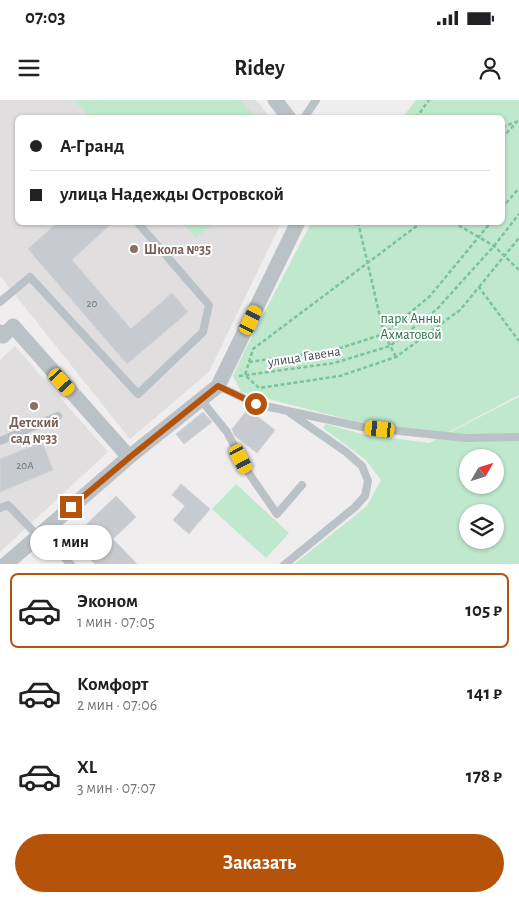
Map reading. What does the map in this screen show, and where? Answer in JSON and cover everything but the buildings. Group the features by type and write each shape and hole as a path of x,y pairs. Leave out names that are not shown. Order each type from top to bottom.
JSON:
{"street":[{"path":"275,100 287,115"},
{"path":"4,564 130,457 201,400 220,381 297,225"},
{"path":"0,332 3,336 13,326 130,457"}],"lane":[{"path":"306,115 316,100"},
{"path":"0,302 30,277 138,394 203,332 209,305 140,225"},
{"path":"220,381 256,404 362,427 465,438 519,437"},
{"path":"201,400 227,432 248,472 277,514 302,485"},
{"path":"284,564 355,507 365,496 368,481 362,466 346,452 286,410"},
{"path":"0,441 58,416"},
{"path":"0,508 8,505 71,564"}],"path":[{"path":"418,115 429,100"},
{"path":"505,126 518,122"},
{"path":"505,135 518,122"},
{"path":"505,204 519,188"},
{"name":"улица Гавена","path":"220,381 245,375 334,363 390,346 437,310 494,246 519,214"},
{"path":"359,225 384,334 396,357"},
{"path":"418,225 253,349 245,375 259,388 340,376 396,357 460,310 519,238"},
{"path":"458,225 494,246 519,270"},
{"path":"249,362 334,350 384,334 430,296 489,225"},
{"path":"479,287 519,339"}],"shaded area":[{"name":"Школа №35","path":"0,100 256,100 268,115 15,115 15,225 280,225 209,372 130,439 0,276"},
{"name":"Детский сад №33","path":"15,346 108,452 0,552 0,360"}],"green space":[{"path":"74,100 240,100 254,115 88,115"},
{"name":"парк Анны Ахматовой","path":"416,100 519,100 519,395 445,434 362,423 241,392 233,376 310,225 505,225 505,115 405,115"},
{"path":"184,225 212,225 196,238"},
{"path":"519,397 519,564 294,564 367,506 381,480 366,460 323,428 326,424 362,434 429,443"},
{"path":"236,484 289,533 266,558 212,509"}],"place":[{"name":"Школа №35","path":"134,249"},
{"name":"Детский сад №33","path":"34,406"}],"route":[{"path":"71,507 218,386 256,404"}]}
